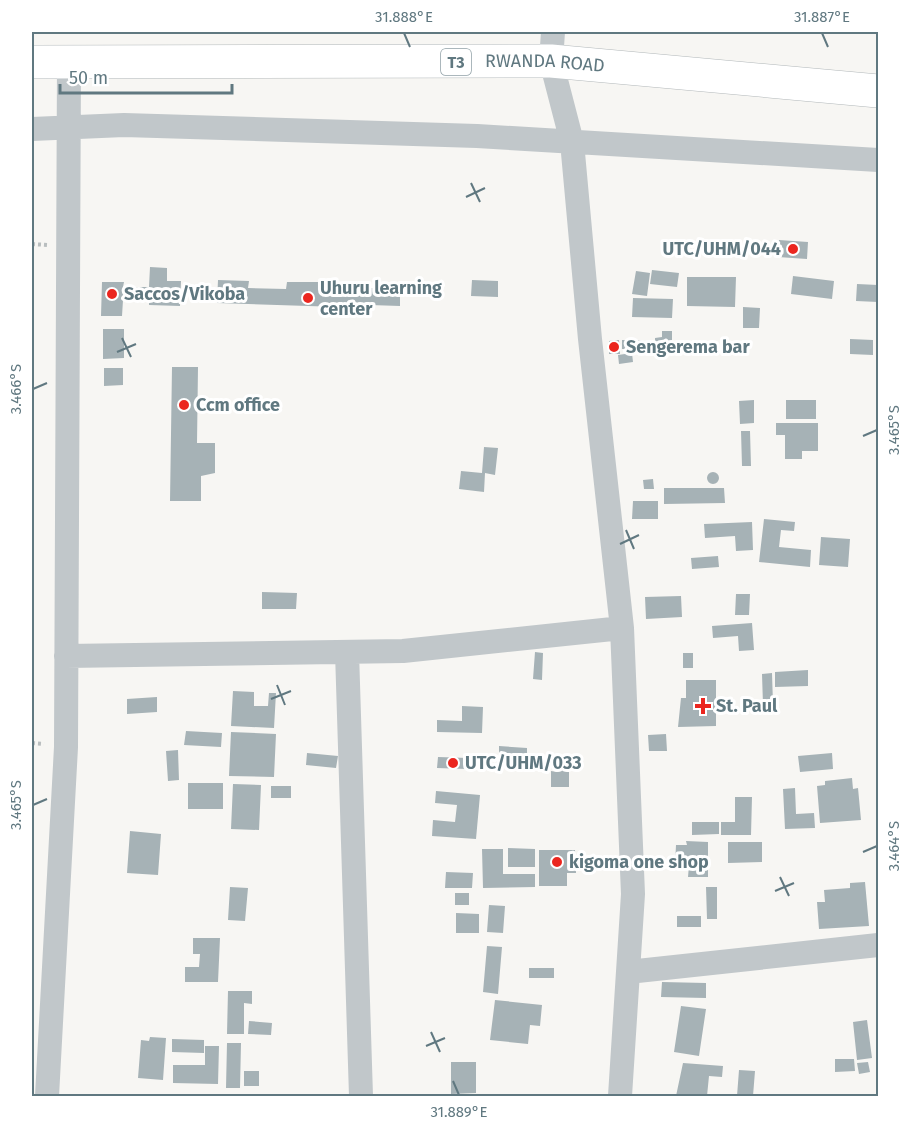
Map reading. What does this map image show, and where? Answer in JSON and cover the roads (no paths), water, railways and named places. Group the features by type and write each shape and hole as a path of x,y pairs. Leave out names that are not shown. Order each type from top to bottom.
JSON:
{"highway":[{"name":"RWANDA ROAD","path":"32,62 552,46 879,91"}],"street":[{"path":"552,46 572,142 590,339 622,628 633,894 621,1096"},
{"path":"47,1096 66,747 69,62"},
{"path":"32,129 136,125 572,142 879,160"},
{"path":"66,656 403,651 622,628"},
{"path":"347,652 361,1096"},
{"path":"628,972 879,945"}],"place":[{"name":"UTC/UHM/044","path":"793,249"},
{"name":"Saccos/Vikoba","path":"112,294"},
{"name":"Uhuru learning center","path":"308,298"},
{"name":"Sengerema bar","path":"614,347"},
{"name":"Ccm office","path":"184,405"},
{"name":"St. Paul","path":"703,706"},
{"name":"UTC/UHM/033","path":"453,763"},
{"name":"kigoma one shop","path":"557,862"}]}
